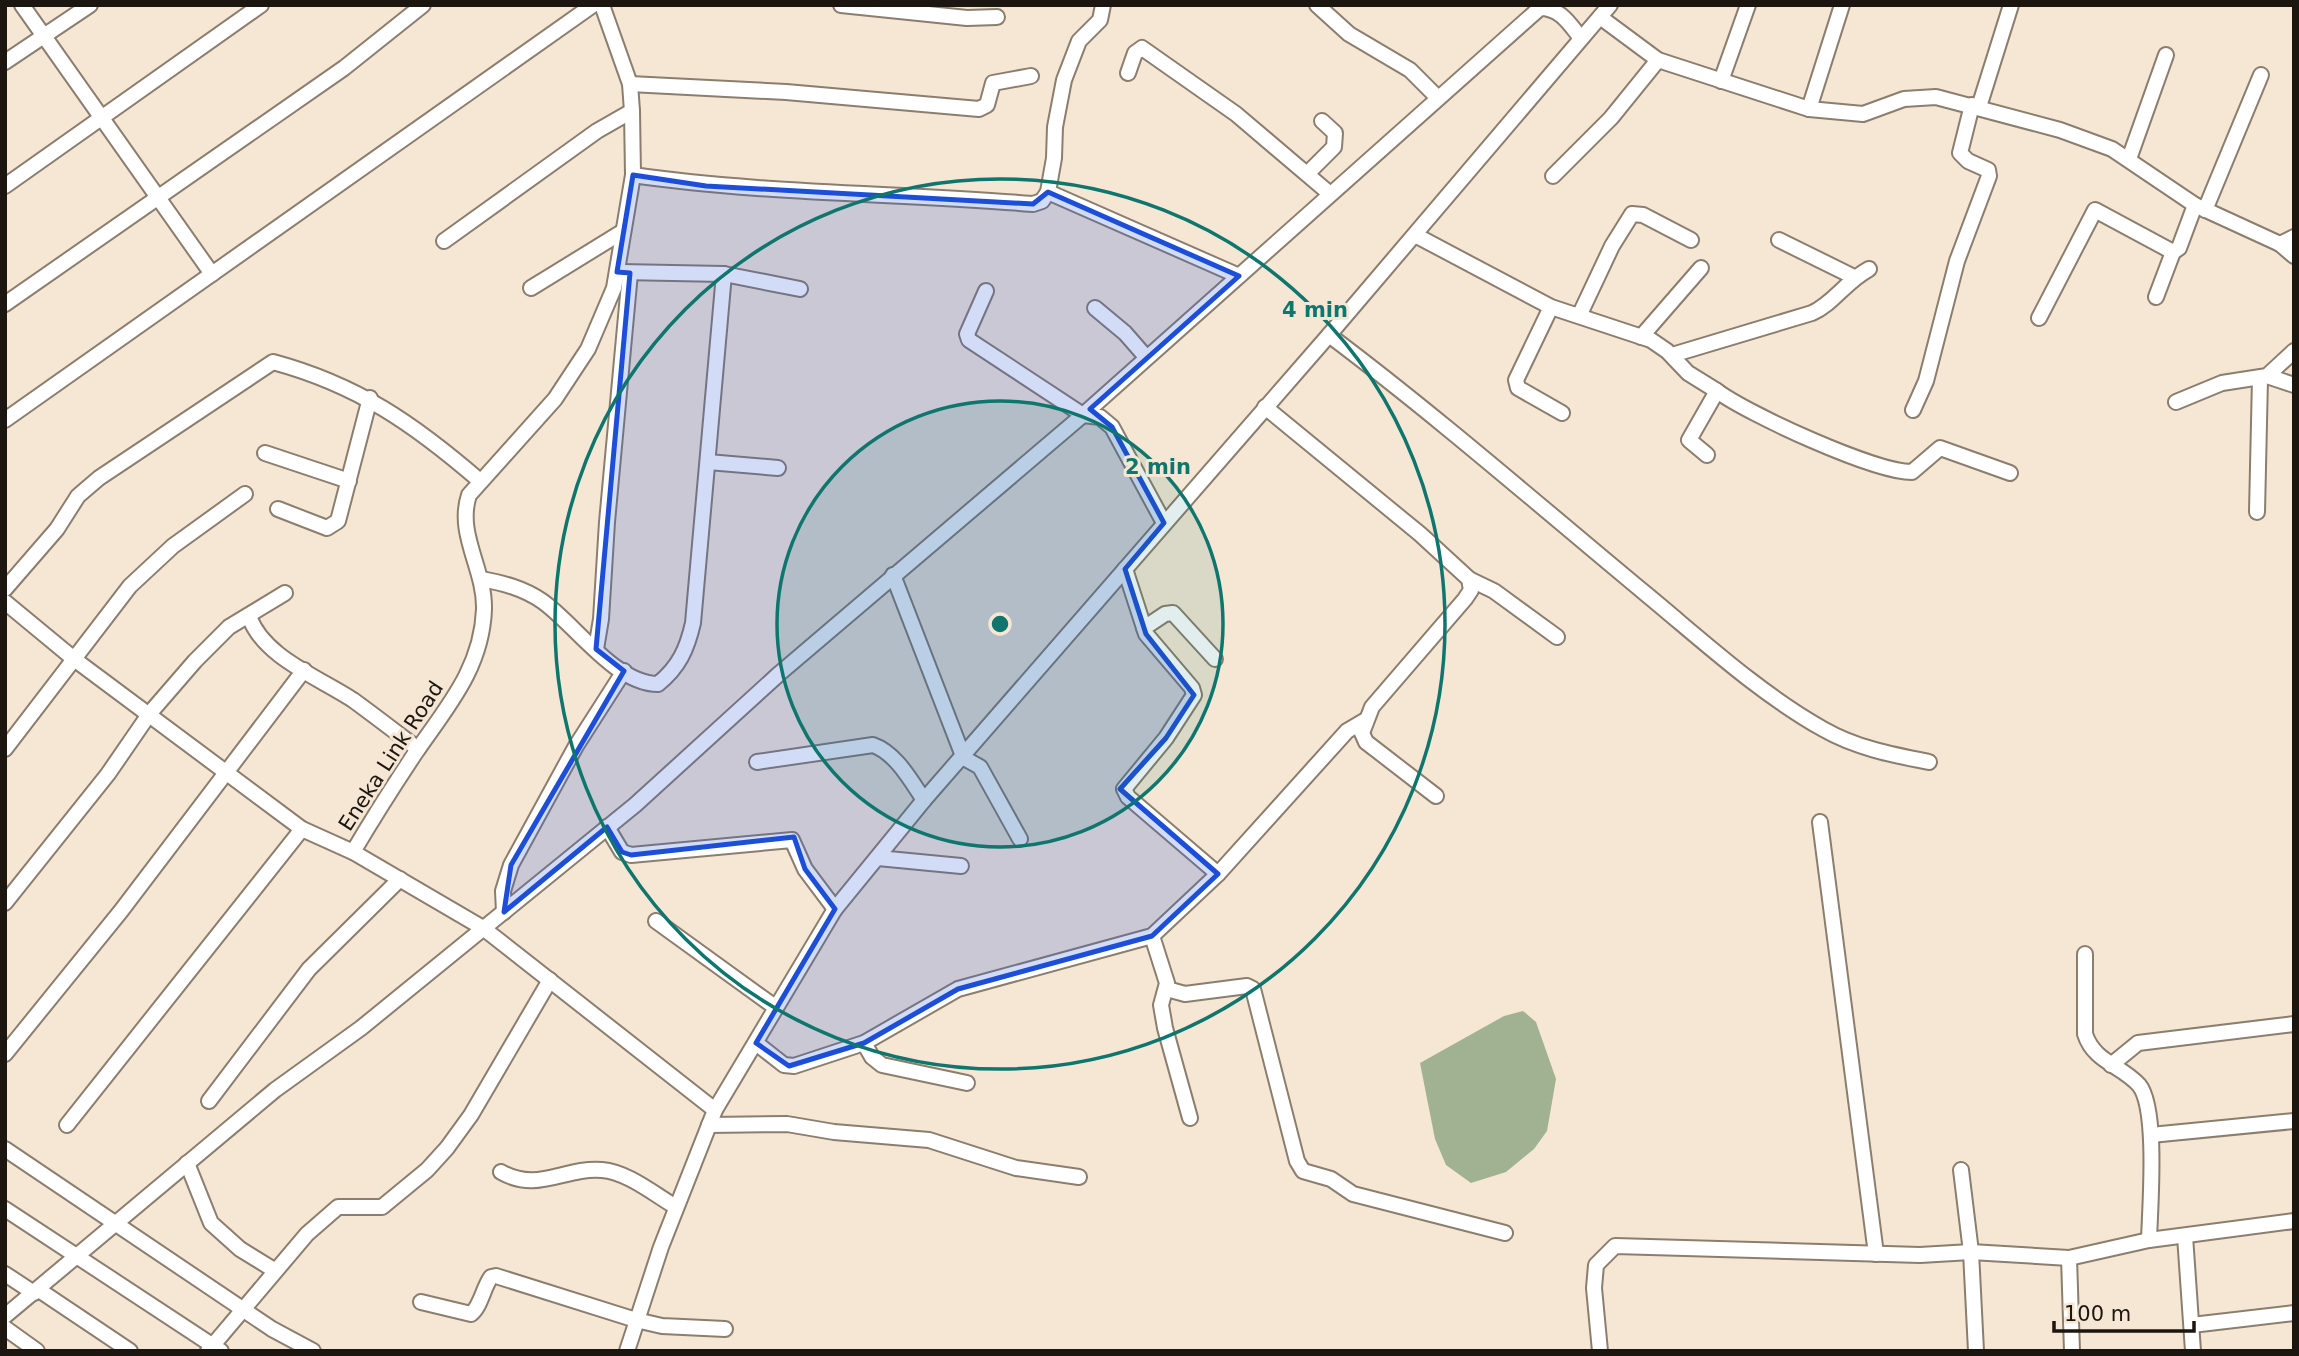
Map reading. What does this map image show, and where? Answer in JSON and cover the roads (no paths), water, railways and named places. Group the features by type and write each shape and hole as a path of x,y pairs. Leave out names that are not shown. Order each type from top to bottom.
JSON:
{"street":[{"path":"22,5 212,274"},
{"path":"5,62 90,5"},
{"path":"5,186 261,5"},
{"path":"5,304 344,68 424,5"},
{"path":"5,421 593,5"},
{"name":"Eneka Link Road","path":"602,5 630,84 633,174 622,232 624,272 614,288 588,349 555,398 469,495 464,518 481,579 484,610 474,657 457,697 418,749 353,852 483,929 715,1110"},
{"path":"841,5 967,18 997,17"},
{"path":"633,174 706,186 933,195 1033,204 1042,201 1048,192 1059,100 1064,80 1079,41 1100,20 1102,5"},
{"path":"1317,5 1349,34 1410,70 1437,97"},
{"path":"1721,81 1748,5"},
{"path":"1809,109 1842,5"},
{"path":"1913,410 1926,382 1957,261 1989,176 1988,170 1968,161 1960,153 2011,5"},
{"path":"5,1316 37,1292 115,1221 275,1090 361,1028 607,827 893,575 1083,415 1329,193 1540,8 1550,7 1563,15 1580,37"},
{"path":"627,1351 676,1207 715,1110 835,909 924,800 1329,335 1580,37 1605,11 1658,60 1809,109 1863,114 1920,96 1976,106 2060,130 2112,149 2200,208 2280,244 2294,256"},
{"path":"1128,74 1135,53 1142,48 1236,114 1329,193"},
{"path":"2129,159 2166,55"},
{"path":"1553,176 1612,118 1658,60"},
{"path":"2156,297 2171,266 2173,252 2179,248 2200,208 2261,75"},
{"path":"630,84 786,92 979,109 987,105 993,83 1031,76"},
{"path":"444,241 597,131 632,111"},
{"path":"1308,173 1334,147 1335,133 1322,121"},
{"path":"1048,192 1238,276"},
{"path":"2039,318 2095,210 2173,252"},
{"path":"1580,314 1612,246 1632,214 1643,215 1690,240"},
{"path":"531,288 622,232"},
{"path":"1415,235 1551,307 1580,314 1640,337 1672,355 1688,373 1760,416 1861,460 1912,472 1940,448 2010,473"},
{"path":"2280,244 2294,237"},
{"path":"1779,240 1854,277"},
{"path":"1640,337 1701,268"},
{"path":"1672,355 1812,313 1824,307 1854,277 1869,269"},
{"path":"596,649 601,619 624,272 724,274 800,289"},
{"path":"481,579 507,583 529,593 624,671 647,684 658,684 680,662 693,623 724,274"},
{"path":"986,290 967,334 969,341 1083,415 1100,418 1112,427 1164,523"},
{"path":"1551,307 1516,380 1518,388 1562,413"},
{"path":"1095,308 1125,333 1146,357"},
{"path":"1329,335 1420,404 1488,464 1751,681 1824,730 1875,751 1929,762"},
{"path":"2257,512 2263,377 2294,351"},
{"path":"5,589 49,539 78,496 99,478 273,362 370,398 417,429 480,481"},
{"path":"2176,402 2222,383 2263,377 2294,385"},
{"path":"1707,455 1689,440 1717,391"},
{"path":"278,509 327,528 338,521 370,398"},
{"path":"1265,407 1420,534 1469,579 1494,592 1557,638"},
{"path":"265,453 349,481"},
{"path":"708,462 778,468"},
{"path":"5,749 123,595 151,565 245,494"},
{"path":"1125,569 1144,628 1158,650 1192,688 1194,695 1166,738 1124,789 1128,797 1218,874"},
{"path":"893,575 962,757 980,767 1020,839"},
{"path":"1436,796 1366,742 1362,733 1364,721 1372,707 1465,599 1471,590 1469,579"},
{"path":"5,903 108,774 150,713 217,638 285,593"},
{"path":"5,602 74,659 303,829 353,852"},
{"path":"1144,628 1165,614 1173,613 1215,659"},
{"path":"249,616 255,634 418,749"},
{"path":"5,1054 228,772 304,670"},
{"path":"504,912 503,891 511,865 576,746 624,671"},
{"path":"757,1043 789,1066 864,1043 958,989 1152,936 1218,874 1348,731 1364,721"},
{"path":"757,762 873,745 884,750 906,773 924,800"},
{"path":"1820,822 1876,1254"},
{"path":"607,827 622,852 631,855 792,840 805,869 835,909"},
{"path":"67,1125 303,829"},
{"path":"878,858 961,866"},
{"path":"209,1101 309,969 400,879"},
{"path":"656,921 775,1007"},
{"path":"1152,936 1167,989 1161,1005 1165,1028 1190,1118"},
{"path":"2085,954 2085,1034 2088,1045 2138,1084 2147,1098 2151,1135 2149,1240"},
{"path":"5,1209 214,1349 274,1270 307,1234 338,1207 382,1207 426,1170 447,1148 471,1115 550,980"},
{"path":"1167,989 1185,994 1247,986 1254,989 1299,1168 1303,1171 1331,1179 1353,1194 1505,1233"},
{"path":"2111,1065 2138,1043 2294,1024"},
{"path":"864,1043 872,1057 882,1065 967,1083"},
{"path":"2151,1135 2294,1121"},
{"path":"709,1125 787,1124 834,1132 929,1140 1016,1168 1079,1178"},
{"path":"5,1149 272,1329 313,1351"},
{"path":"187,1163 211,1223 240,1249 274,1270"},
{"path":"501,1172 528,1182 602,1170 624,1177 676,1207"},
{"path":"1961,1170 1970,1252 1976,1351"},
{"path":"1600,1351 1595,1265 1615,1246 1876,1254 1954,1255 1970,1252 2069,1258 2149,1240 2294,1222"},
{"path":"2185,1236 2193,1351"},
{"path":"2069,1258 2072,1351"},
{"path":"5,1274 130,1351"},
{"path":"421,1302 471,1314 475,1311 485,1285 491,1277 496,1276 636,1320 662,1326 725,1329"},
{"path":"2192,1325 2294,1313"},
{"path":"5,1328 37,1351"}]}
